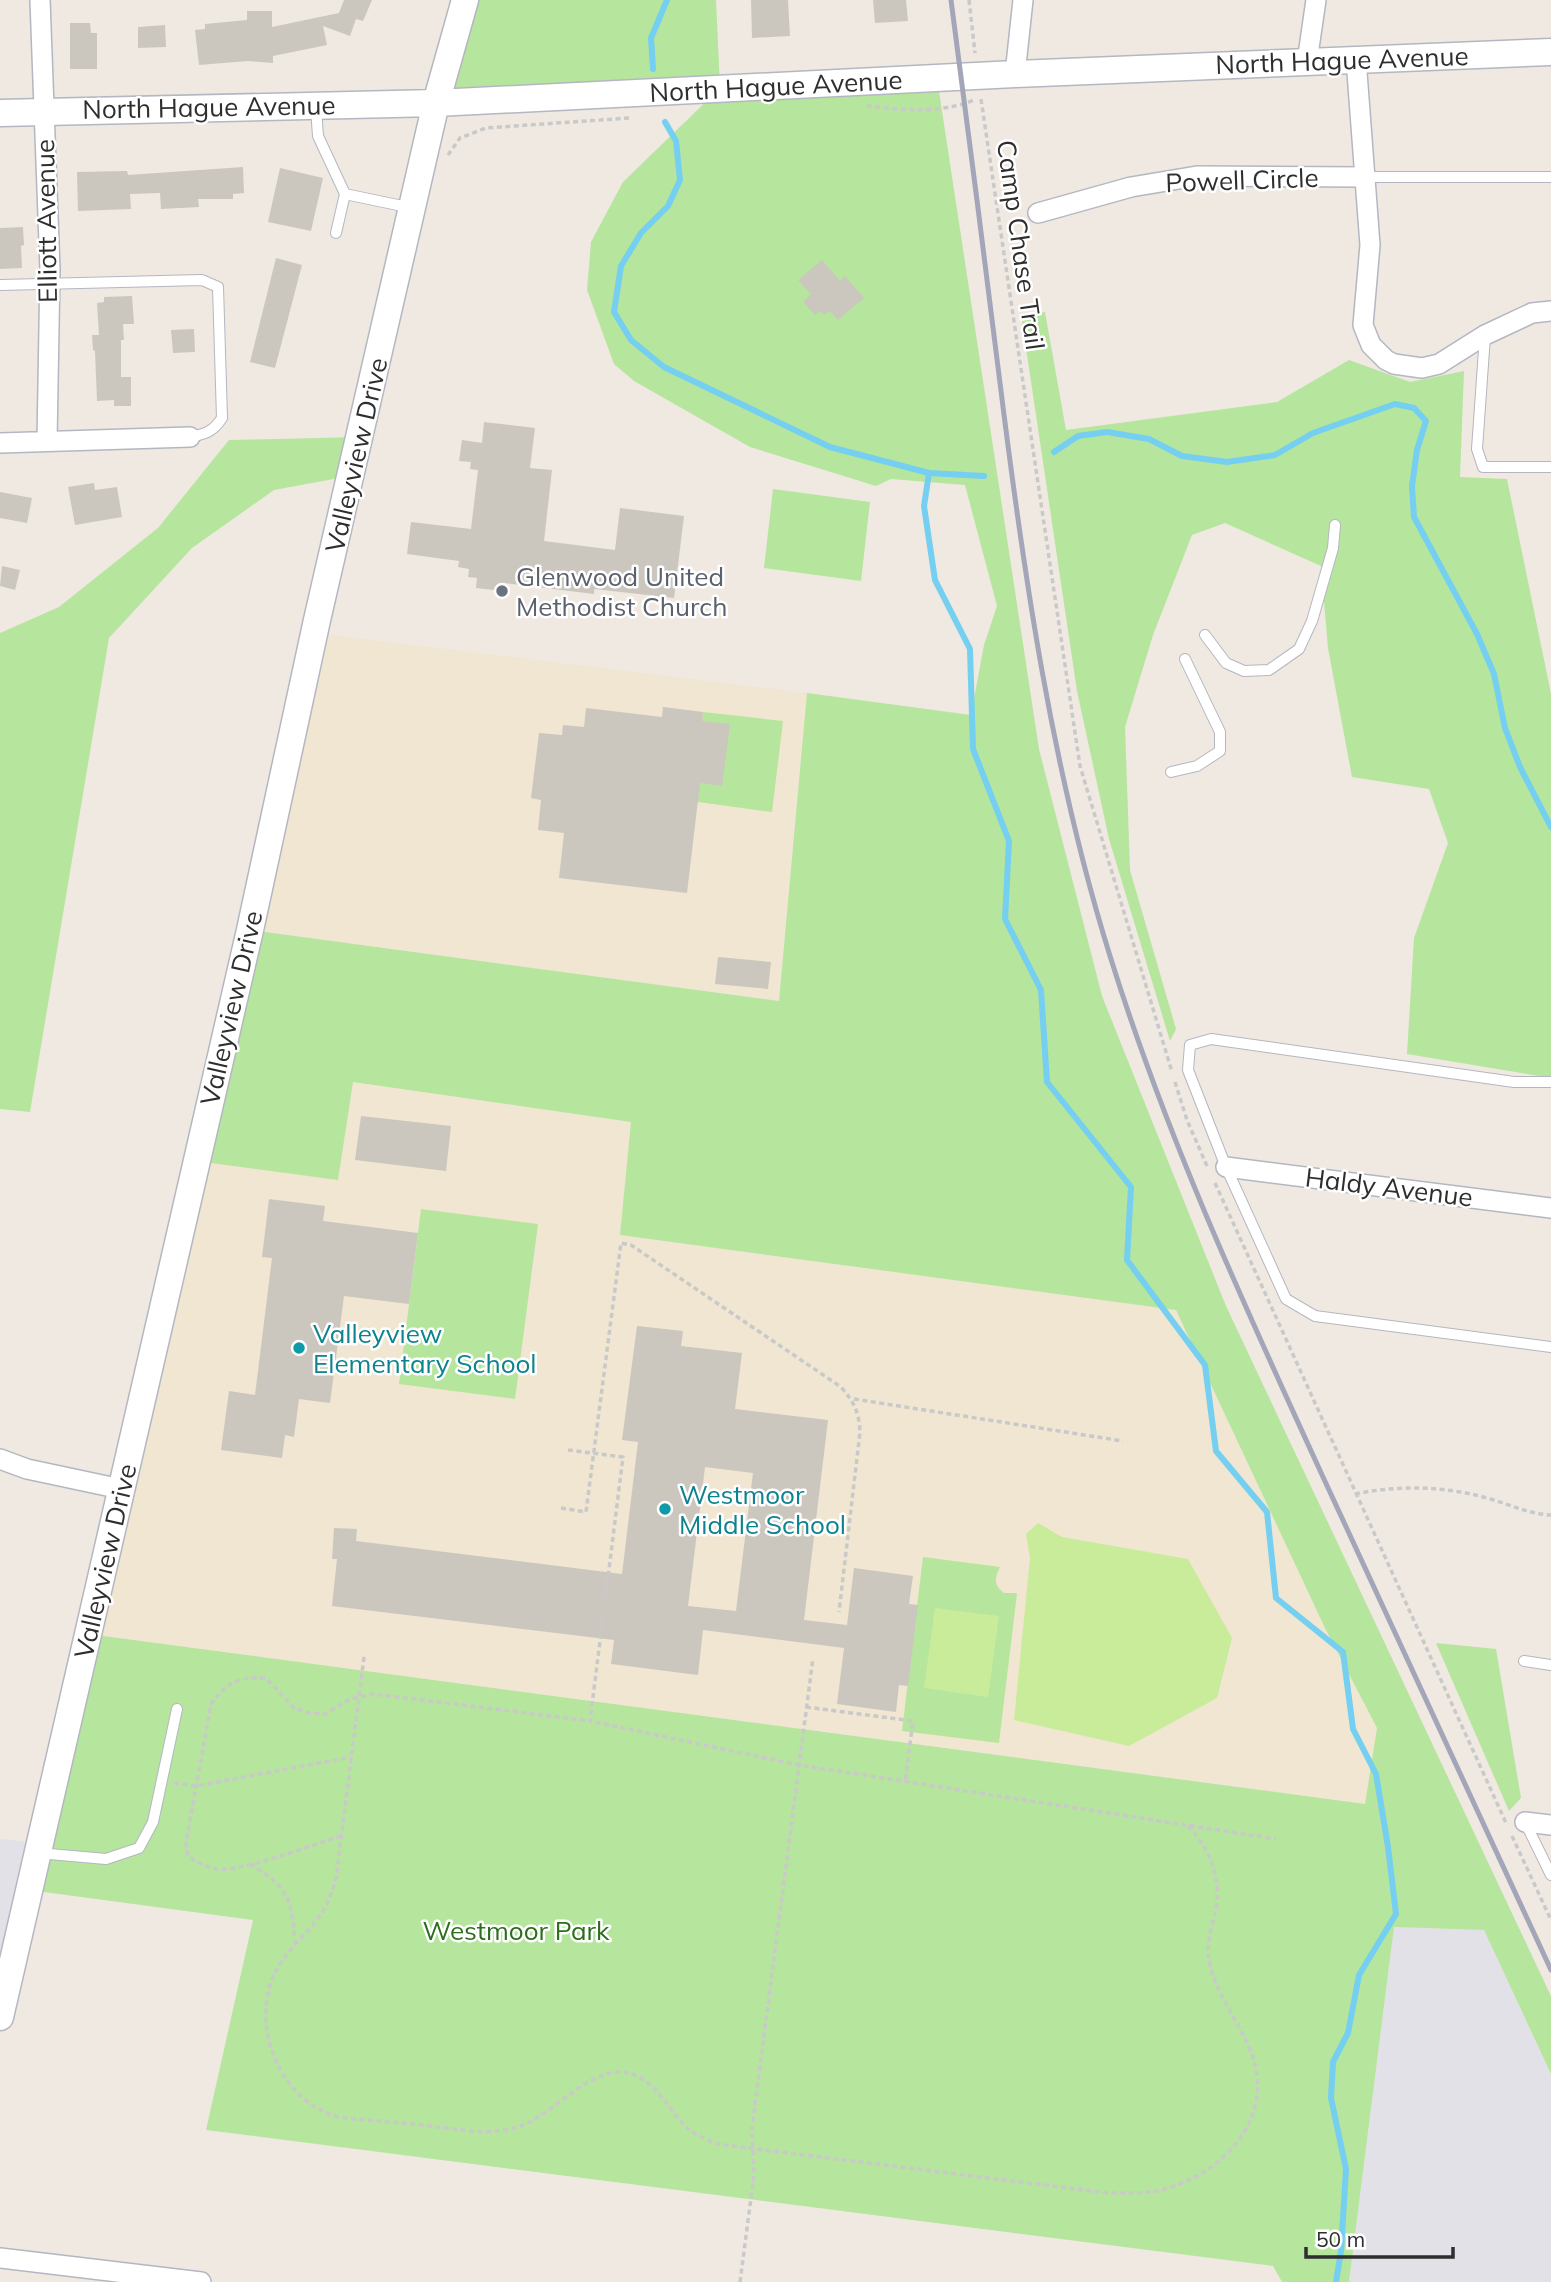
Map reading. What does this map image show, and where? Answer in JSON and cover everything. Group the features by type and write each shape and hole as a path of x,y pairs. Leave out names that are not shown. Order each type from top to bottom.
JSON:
{"street":[{"name":"Elliott Avenue","path":"40,0 49,284 47,442"},
{"name":"Valleyview Drive","path":"0,2017 436,103 465,0"},
{"path":"1015,74 1023,0"},
{"path":"1307,62 1316,0"},
{"name":"North Hague Avenue","path":"0,113 979,87 1015,74 1551,52"},
{"path":"1356,59 1370,245 1363,325 1371,345 1386,360 1411,367 1439,364 1486,335 1532,313 1551,311"},
{"name":"Powell Circle","path":"1038,213 1131,187 1197,176 1366,177"},
{"path":"0,443 190,437"},
{"name":"Haldy Avenue","path":"1226,1167 1551,1208"},
{"path":"0,1459 27,1469 121,1489"},
{"path":"1525,1822 1551,1825"},
{"path":"0,2258 201,2282"}],"lane":[{"path":"316,105 318,136 345,194 336,233"},
{"path":"1366,177 1551,177"},
{"path":"345,194 412,208"},
{"path":"0,285 202,280 218,288 222,418 215,429 190,437"},
{"path":"1486,335 1477,450 1483,467 1551,467"},
{"path":"1205,635 1226,663 1244,671 1269,670 1299,649 1319,597 1333,548 1335,525"},
{"path":"1171,772 1196,766 1220,751 1220,732 1185,659"},
{"path":"1551,1083 1514,1082 1211,1039 1190,1045 1188,1070 1226,1167 1286,1299 1315,1315 1551,1347"},
{"path":"1524,1661 1551,1665"},
{"path":"38,1853 106,1859 139,1848 153,1822 177,1709"},
{"path":"1525,1822 1551,1875"}],"path":[{"name":"Camp Chase Trail","path":"969,0 979,87 1039,495"},
{"path":"864,105 896,109 965,104 979,87"},
{"path":"446,159 460,138 486,128 631,118"},
{"path":"455,133 460,138"},
{"path":"561,1508 586,1512 621,1243 631,1245 841,1387 852,1399 859,1415 860,1432 839,1612"},
{"path":"852,1399 1123,1441"},
{"path":"568,1450 623,1457 605,1601"},
{"path":"1356,1494 1403,1487 1443,1490 1487,1498 1551,1515"},
{"path":"590,1721 603,1617"},
{"path":"364,1657 335,1879 329,1899 313,1924 278,1967 271,1982 265,2016 270,2046 290,2085 318,2108 334,2116 481,2132 505,2130 528,2123 598,2076 613,2072 629,2073 646,2080 686,2127 718,2144 1108,2193 1163,2190 1212,2167 1233,2149 1250,2123 1257,2088 1254,2062 1214,1979 1209,1960 1209,1939 1217,1894 1213,1864 1199,1837 1188,1826"},
{"path":"740,2282 754,2175 752,2128 813,1658"},
{"path":"341,1836 250,1864 221,1870 201,1865 188,1856 186,1843 211,1704 224,1687 239,1679 266,1678 294,1708 325,1714 350,1699 374,1694 590,1721 799,1765 1276,1839"},
{"path":"806,1707 913,1721 905,1782"},
{"path":"162,1780 196,1786 351,1757"},
{"path":"250,1864 280,1887 292,1906 295,1943"}],"shaded area":[{"path":"314,633 807,693 779,1001 250,930"},
{"path":"353,1082 632,1122 620,1235 1176,1310 1325,1628 1377,1728 1365,1804 88,1634 196,1161"},
{"path":"0,1839 40,1843 0,2017"},
{"path":"1394,1927 1484,1930 1551,2074 1551,2282 1349,2282"}],"green space":[{"name":"Westmoor Park","path":"465,0 716,0 720,88 937,78 1039,749 1102,996 1226,1306 1551,1996 1551,2074 1484,1930 1394,1927 1349,2282 1282,2282 1273,2266 206,2130 253,1920 29,1890 88,1634 1365,1804 1377,1728 1325,1628 1176,1310 620,1235 631,1122 353,1082 338,1180 196,1161 250,930 779,1001 807,693 971,715 984,645 997,606 965,485 891,479 876,486 750,447 634,381 614,364 587,290 591,242 623,182 719,89 436,103"},
{"path":"1045,312 1066,430 1277,402 1349,360 1410,382 1464,371 1460,477 1507,479 1551,694 1551,1078 1407,1054 1414,938 1448,843 1429,789 1352,777 1328,648 1321,566 1225,523 1192,535 1153,635 1125,727 1130,870 1176,1029 1170,1041 1109,839 1077,691 1021,314"},
{"path":"360,437 350,476 274,490 192,548 109,638 30,1112 0,1109 0,633 59,607 158,528 229,440"},
{"path":"773,489 870,502 861,581 764,568"},
{"path":"703,712 783,721 772,812 698,802 692,798"},
{"path":"421,1209 538,1224 515,1399 399,1384"},
{"path":"1038,1523 1062,1537 1188,1559 1232,1638 1217,1698 1129,1746 1014,1720 1030,1558 1026,1534"},
{"path":"923,1557 1000,1567 996,1578 998,1587 1004,1593 1017,1593 999,1743 902,1731"},
{"path":"935,1608 999,1616 988,1697 924,1688"},
{"path":"1436,1643 1496,1649 1521,1798 1509,1811"}],"building":[{"path":"344,0 372,0 363,21 356,19 350,36 323,26 327,45 273,56 273,63 248,61 199,65 195,30 205,29 205,24 247,20 247,11 272,11 272,27 339,13"},
{"path":"751,0 788,0 790,36 752,38"},
{"path":"873,0 906,0 908,21 875,23"},
{"path":"70,23 90,23 91,33 97,33 97,69 70,69"},
{"path":"165,25 166,47 138,48 138,27"},
{"path":"243,167 244,193 233,194 233,199 198,199 199,207 161,209 160,193 130,194 131,209 78,211 77,172 127,171 128,175"},
{"path":"280,168 323,178 311,231 268,222"},
{"path":"23,227 22,268 0,269 0,228"},
{"path":"276,258 302,265 275,368 250,362"},
{"path":"822,260 840,281 845,276 864,298 838,320 830,311 824,315 820,311 815,315 803,302 811,294 798,280"},
{"path":"132,296 134,324 123,324 124,340 121,340 121,377 131,377 131,406 114,406 114,400 97,401 92,335 99,335 97,303 104,302 104,297"},
{"path":"194,329 195,352 173,353 171,330"},
{"name":"Glenwood United Methodist Church","path":"484,422 535,428 530,468 552,470 544,541 615,550 620,508 684,516 674,598 594,589 594,594 503,583 502,591 476,588 477,578 468,577 469,569 458,567 459,561 407,554 411,522 471,529 478,470 470,469 471,462 459,461 462,440 482,443"},
{"path":"94,483 95,490 117,487 122,517 75,525 68,487"},
{"path":"0,492 32,498 27,523 0,518"},
{"path":"2,566 20,570 15,590 0,586"},
{"path":"663,707 703,712 702,721 730,724 722,786 700,783 687,893 559,878 564,833 538,830 541,800 531,798 539,733 562,735 563,725 584,727 586,708 662,717"},
{"path":"718,957 771,962 768,989 715,984"},
{"path":"361,1116 451,1126 446,1171 355,1160"},
{"name":"Valleyview Elementary School","path":"269,1199 325,1206 323,1221 418,1233 409,1304 344,1296 330,1403 299,1399 294,1437 285,1435 282,1458 221,1450 229,1391 255,1395 272,1258 262,1257"},
{"name":"Westmoor Middle School","path":"637,1326 683,1331 681,1346 742,1353 735,1409 828,1420 804,1620 847,1625 854,1568 913,1576 909,1604 918,1605 908,1686 899,1685 896,1712 837,1704 844,1648 703,1630 698,1675 611,1664 614,1640 332,1606 337,1559 332,1559 334,1528 357,1529 356,1541 622,1574 638,1442 622,1440","holes":["705,1467 753,1473 736,1611 688,1606"]}],"waterway":[{"path":"653,69 651,38 667,0"},
{"path":"665,122 676,141 680,180 668,206 641,233 621,266 614,312 631,340 664,367 830,447 929,473 984,476"},
{"path":"1054,452 1078,436 1107,432 1149,439 1182,456 1227,462 1275,455 1313,433 1395,404 1414,408 1426,421 1417,450 1412,486 1414,517 1477,634 1494,674 1505,728 1520,767 1551,827"},
{"path":"929,473 924,506 935,580 970,649 973,749 1009,841 1005,919 1041,990 1047,1082 1131,1187 1127,1260 1205,1365 1216,1451 1267,1512 1276,1598 1343,1652 1353,1729 1376,1774 1396,1914 1359,1975 1348,2033 1333,2062 1331,2098 1346,2169 1341,2251 1336,2282"}],"railway":[{"path":"951,0 1030,600 1056,744 1090,886 1110,956 1181,1155 1236,1285 1551,1970"}],"place":[{"name":"Glenwood United Methodist Church","path":"502,591"},
{"name":"Valleyview Elementary School","path":"299,1348"},
{"name":"Westmoor Middle School","path":"665,1509"}]}
